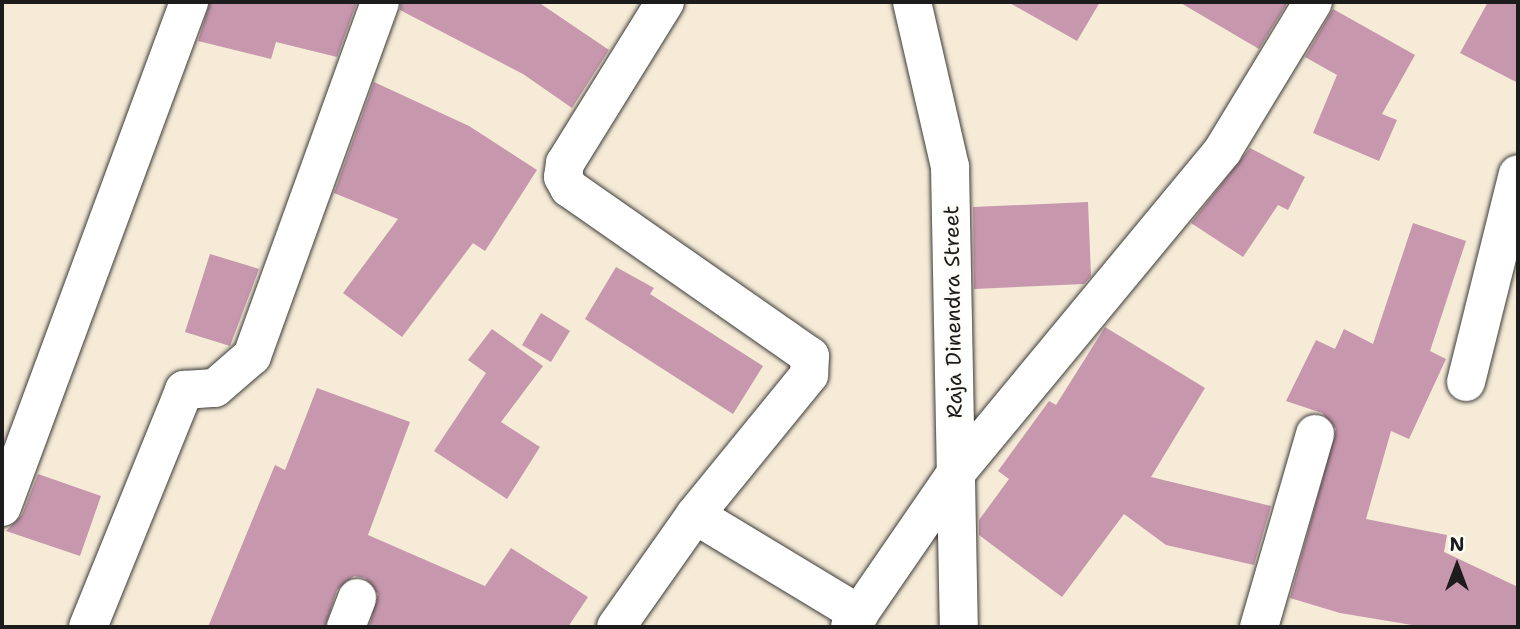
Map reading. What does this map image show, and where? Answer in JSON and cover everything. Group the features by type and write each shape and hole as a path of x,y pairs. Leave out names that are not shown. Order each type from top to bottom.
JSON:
{"street":[{"path":"2,507 189,2"},
{"path":"88,627 184,390 215,388 252,356 380,2"},
{"path":"616,627 695,515 809,375 810,356 569,188 564,177 565,163 665,2"},
{"name":"Raja Dinendra Street","path":"912,2 950,167 959,627"},
{"path":"695,515 855,621 956,473 1223,150 1313,2"},
{"path":"1466,382 1518,174"},
{"path":"1259,627 1315,434"}],"building":[{"path":"210,2 357,2 337,57 276,42 271,59 198,41"},
{"path":"401,2 538,2 609,50 572,108 523,74 400,10"},
{"path":"1008,2 1100,2 1077,41"},
{"path":"1179,2 1288,2 1259,49"},
{"path":"1488,2 1518,2 1518,83 1460,53"},
{"path":"1333,9 1415,55 1382,114 1397,120 1379,161 1313,133 1337,75 1305,57"},
{"path":"374,82 469,126 537,170 485,251 473,243 402,337 343,293 398,219 334,193"},
{"path":"1250,148 1305,177 1288,210 1278,205 1243,257 1191,223"},
{"path":"1088,202 1091,276 1084,284 974,289 973,207"},
{"path":"1413,223 1466,241 1430,351 1446,359 1409,439 1391,431 1366,519 1447,535 1444,552 1518,587 1518,627 1424,627 1340,613 1290,598 1336,429 1322,413 1286,401 1316,340 1335,349 1344,329 1373,344"},
{"path":"210,254 259,269 230,346 185,332"},
{"path":"616,267 654,288 650,294 763,366 733,414 585,319"},
{"path":"541,313 570,331 551,362 522,345"},
{"path":"1105,327 1205,388 1151,477 1271,506 1254,565 1166,545 1124,514 1062,597 979,535 979,520 1009,479 998,471 1049,401 1056,405"},
{"path":"492,329 543,366 501,422 540,447 507,499 434,451 486,373 468,360"},
{"path":"317,388 410,422 368,535 485,586 511,548 588,597 568,627 369,627 378,594 365,578 354,576 337,590 325,627 208,627 275,465 285,470"},
{"path":"38,474 101,496 80,556 6,531 22,515"}]}
